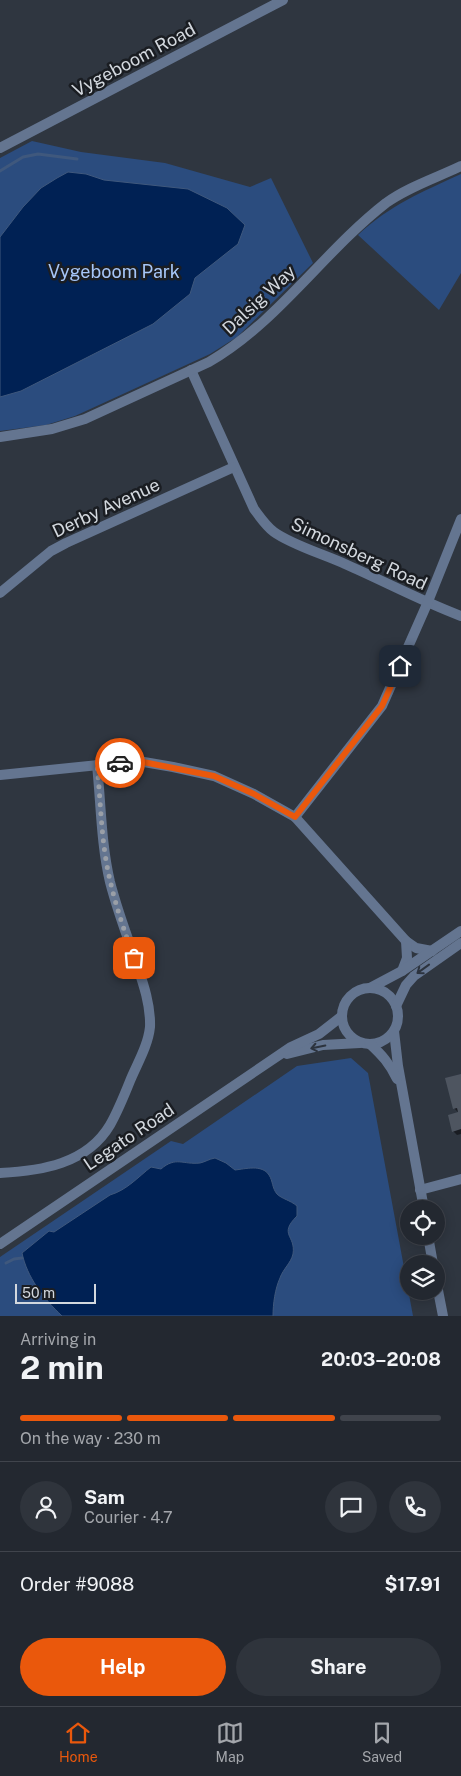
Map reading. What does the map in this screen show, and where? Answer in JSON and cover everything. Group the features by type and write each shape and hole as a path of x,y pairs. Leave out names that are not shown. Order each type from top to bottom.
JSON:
{"street":[{"name":"Vygeboom Road","path":"0,148 284,0"},
{"name":"Dalsig Way","path":"0,437 52,429 84,419 226,352 253,332 352,232 386,204 402,194 461,166"},
{"name":"Simonsberg Road","path":"191,370 254,509 274,532 288,540 346,564 427,604 461,616"},
{"name":"Derby Avenue","path":"0,593 51,551 234,467"},
{"path":"295,817 382,706 427,604 461,519"},
{"path":"0,774 138,761 214,776 254,794 295,817 406,941 416,948 432,951"},
{"path":"0,1173 49,1168 68,1162 96,1142 109,1127 147,1043 150,1028 148,1006 144,986 120,916 110,879 97,765"},
{"path":"402,1089 392,1068 382,1055 365,1043 353,1038 347,1032 343,1024 343,1008 347,1000 354,994 370,988 402,971 461,932"},
{"path":"402,971 407,958 406,941"},
{"path":"396,1006 406,985 414,976 461,943"},
{"path":"370,988 386,993 392,999 398,1014 394,1031 402,1089 422,1200"},
{"name":"Legato Road","path":"0,1244 291,1047 319,1034 342,1016"},
{"path":"365,1043 380,1043 394,1031"},
{"name":"Legato Road","path":"277,1057 323,1045 365,1043"},
{"path":"420,1190 461,1179"},
{"path":"440,1300 443,1316"}],"green space":[{"name":"Vygeboom Park","path":"32,141 81,152 165,163 250,187 271,178 313,263 237,337 210,354 75,416 46,425 0,431 0,158"},
{"path":"461,174 461,273 439,310 358,235 394,207"},
{"path":"351,1058 368,1073 402,1255 400,1255 400,1300 410,1300 413,1316 0,1316 0,1257 171,1141 183,1144 297,1066"}],"shaded area":[{"path":"68,172 86,174 104,180 188,189 227,208 245,225 238,244 195,278 190,294 153,324 21,391 0,397 0,237 23,207 41,188"},
{"path":"215,1158 235,1170 262,1169 270,1177 277,1194 297,1206 297,1216 291,1222 288,1231 293,1254 278,1282 273,1316 62,1316 48,1302 32,1279 22,1253 49,1231 54,1232 110,1195 122,1190 151,1167 161,1169 175,1162 200,1163"}],"building":[{"path":"461,1074 461,1129 452,1132 448,1115 458,1112 457,1108 453,1109 445,1078"}],"waterway":[{"path":"0,171 23,157 38,154 77,159"},
{"path":"6,1263 22,1258"}],"way so far":[{"path":"120,763 97,765 110,879 134,958"}],"route":[{"path":"120,763 138,761 214,776 254,794 295,817 382,706 400,666"}]}
